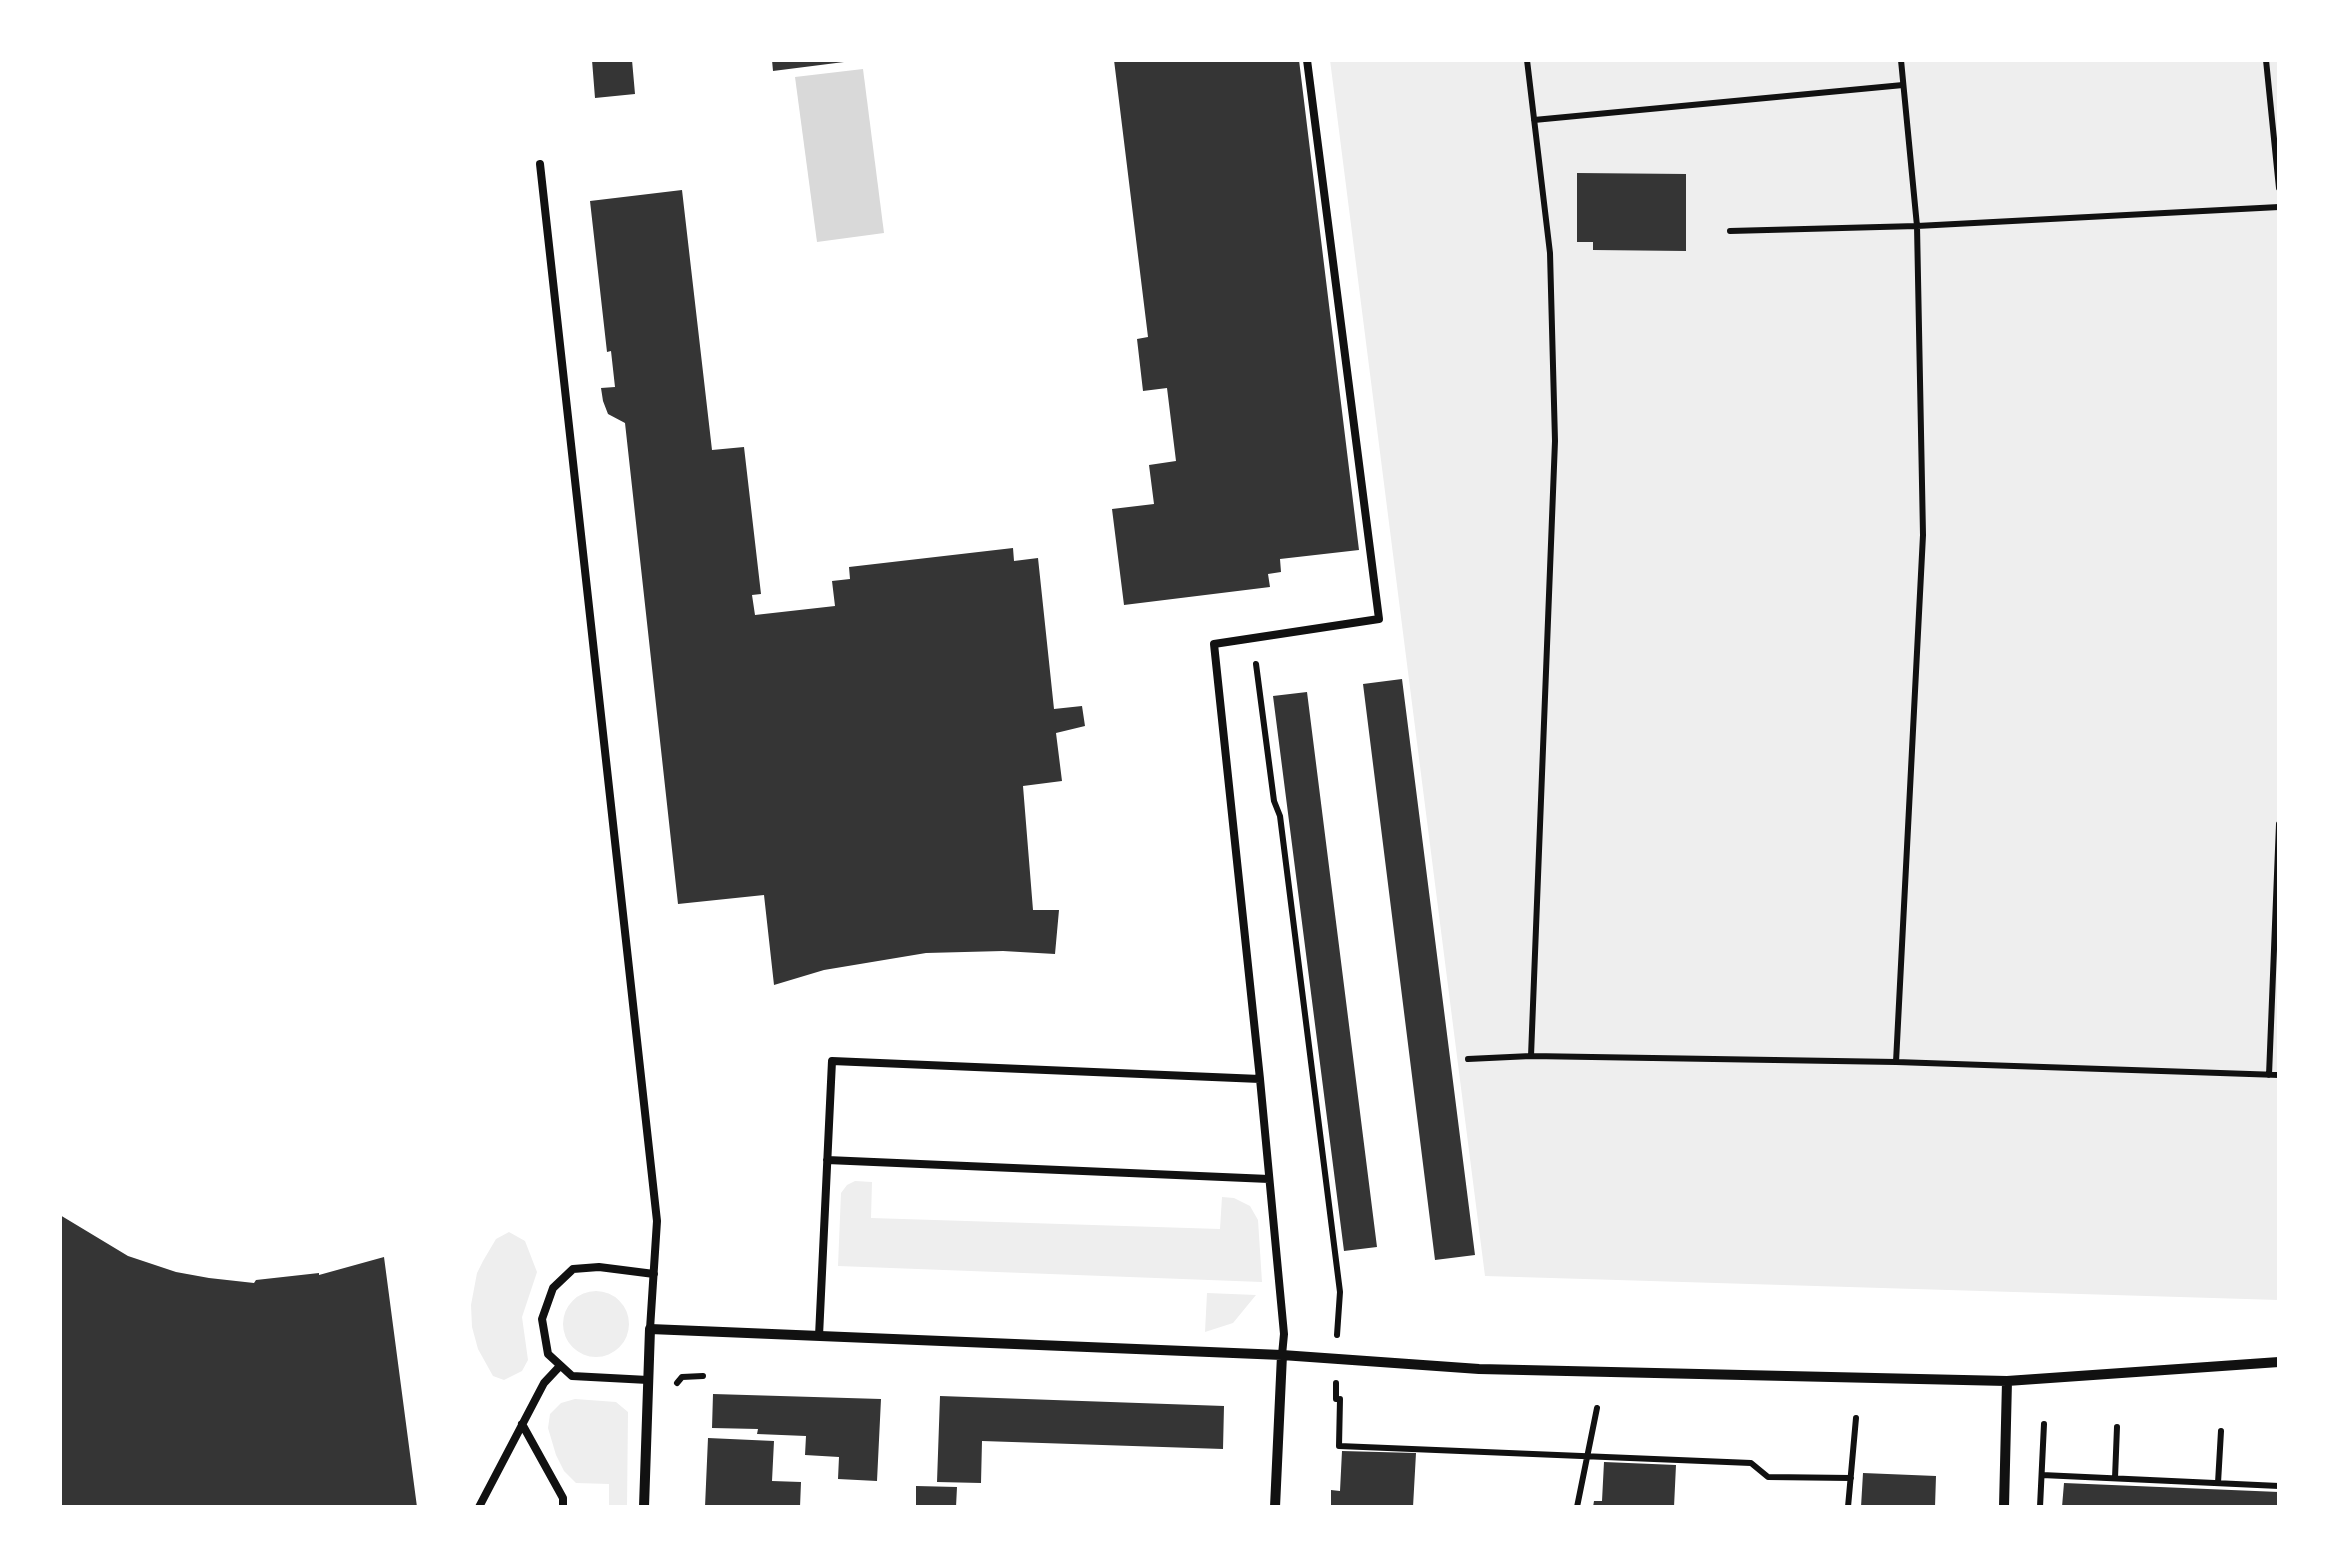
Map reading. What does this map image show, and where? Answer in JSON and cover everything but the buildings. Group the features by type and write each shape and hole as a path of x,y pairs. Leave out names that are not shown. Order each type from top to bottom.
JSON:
{"street":[{"path":"644,1507 650,1329 1282,1355 1479,1369 2007,1381 2279,1362"},
{"path":"1276,1507 1282,1355"},
{"path":"2004,1507 2007,1381"}],"lane":[{"path":"1282,1355 1284,1334 1260,1079 1214,644 1378,619 1307,60"},
{"path":"540,164 655,1202 650,1329"},
{"path":"819,1336 832,1061 1260,1079"},
{"path":"827,1160 1269,1179"},
{"path":"648,1380 572,1376 548,1354 542,1319 561,1279 573,1269 599,1267 654,1274"},
{"path":"478,1507 544,1383 559,1367"},
{"path":"522,1424 563,1498 563,1507"}],"path":[{"path":"1527,60 1550,253 1555,441 1531,1056"},
{"path":"1896,1062 1923,535 1917,226 1901,60"},
{"path":"2266,60 2279,188"},
{"path":"1534,120 1903,86"},
{"path":"1730,232 2279,207"},
{"path":"1253,638 1274,801 1280,816 1337,1272 1338,1446 1751,1463 1768,1477 1850,1478"},
{"path":"2269,1075 2279,824"},
{"path":"1468,1059 1531,1056 1896,1062 2279,1075"},
{"path":"1578,1507 1597,1408"},
{"path":"1848,1507 1856,1418"},
{"path":"2040,1507 2044,1424"},
{"path":"2115,1478 2117,1427"},
{"path":"2218,1483 2221,1432"},
{"path":"2042,1475 2279,1486"}],"shaded area":[{"path":"1330,60 2279,60 2279,1300 1485,1276"},
{"path":"863,69 884,233 817,242 795,77"},
{"path":"855,1181 872,1182 871,1218 1220,1229 1222,1197 1234,1198 1250,1206 1258,1220 1262,1282 838,1266 841,1193"},
{"path":"509,1232 525,1241 537,1272 522,1317 528,1360 522,1371 504,1380 493,1376 478,1349 471,1305 483,1261 496,1239"},
{"path":"596,1291 620,1300 629,1324 620,1348 596,1357 572,1348 563,1324 572,1300"},
{"path":"1207,1293 1256,1295 1233,1323 1205,1332"},
{"path":"575,1399 616,1402 628,1412 627,1507 609,1507 609,1484 576,1483 556,1455 548,1428 550,1414 561,1403"}]}
